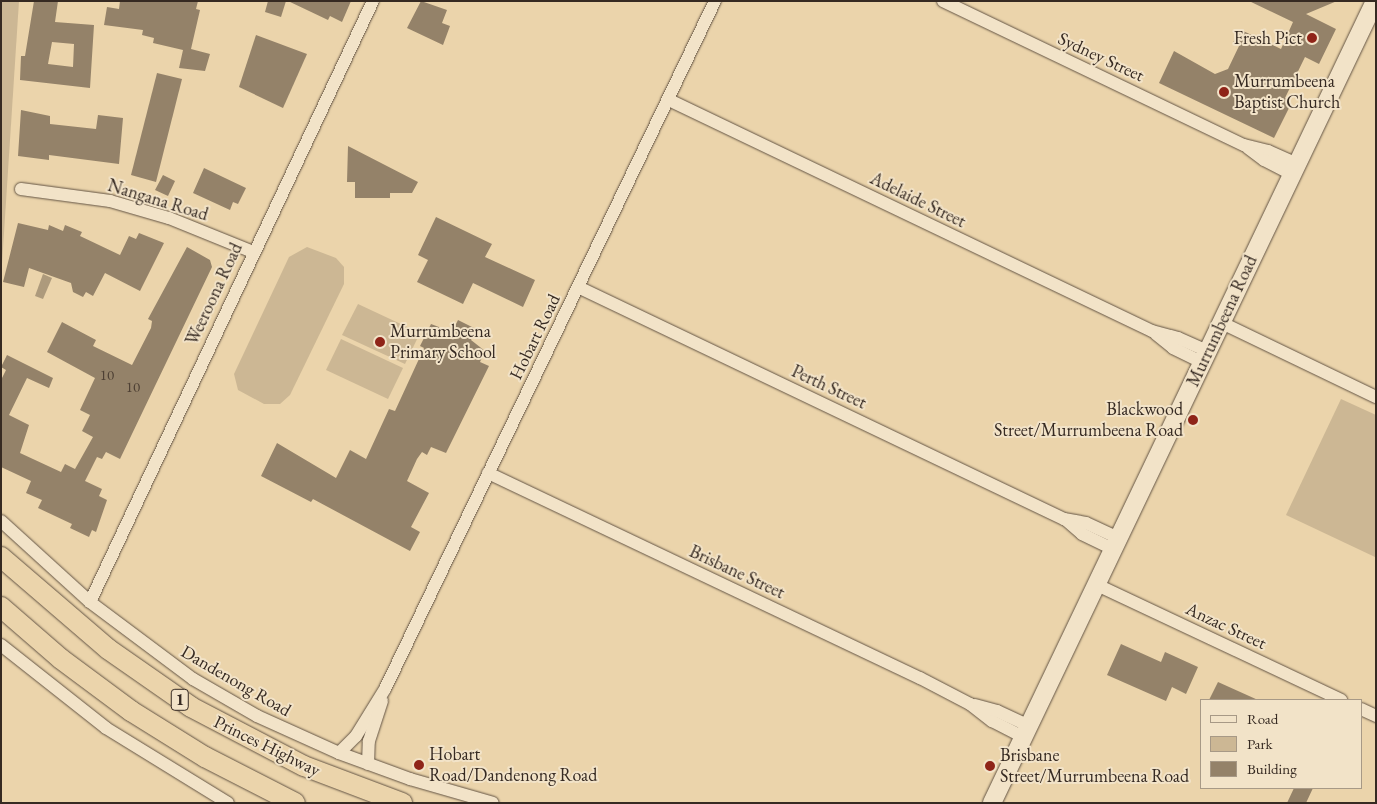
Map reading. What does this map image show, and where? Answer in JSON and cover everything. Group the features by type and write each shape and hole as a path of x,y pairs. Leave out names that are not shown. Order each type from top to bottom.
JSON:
{"highway":[{"name":"Princes Highway","path":"1,557 108,649 183,702 242,736 304,766 402,803"},
{"name":"Princes Highway","path":"1,607 61,659 131,711 206,758 295,803"}],"main road":[{"name":"Murrumbeena Road","path":"992,803 1220,322 1374,7"}],"street":[{"name":"Weeroona Road","path":"90,602 253,252 373,1"},
{"name":"Hobart Road","path":"340,753 356,736 386,689 715,1"},
{"name":"Sydney Street","path":"943,1 1244,145 1268,151 1294,169"},
{"name":"Adelaide Street","path":"669,100 1152,331 1178,338 1205,357"},
{"name":"Nangana Road","path":"21,189 110,201 169,218 253,252"},
{"name":"Perth Street","path":"578,287 1064,519 1086,523 1116,544"},
{"path":"1220,322 1376,396"},
{"name":"Brisbane Street","path":"488,473 970,704 997,710 1027,731"},
{"name":"Dandenong Road","path":"1,521 90,602 193,679 265,720 340,753 368,764 494,803"},
{"name":"Anzac Street","path":"1095,584 1339,699"},
{"path":"1,644 106,728 222,802"},
{"name":"Hobart Road","path":"368,764 369,742 386,689"},
{"path":"1362,709 1376,716"}],"green space":[{"path":"1,1 19,1 1,279"},
{"path":"307,247 336,258 344,267 344,284 290,395 280,404 264,404 238,390 234,374 289,257"},
{"path":"358,304 420,333 405,364 342,335"},
{"path":"341,339 403,368 388,399 326,370"},
{"path":"1341,399 1376,415 1375,557 1286,515"}],"shaded area":[{"path":"43,274 52,278 43,299 35,296"}],"building":[{"path":"34,1 58,1 55,22 94,25 90,88 20,80 21,56 25,56","holes":["52,42 74,44 73,67 48,64"]},
{"path":"120,1 198,1 196,9 200,10 191,49 210,54 205,71 179,68 183,50 153,43 154,38 142,35 143,30 104,25 107,7 119,9"},
{"path":"268,1 286,1 281,17 265,12"},
{"path":"288,1 351,1 342,22 330,16 328,20"},
{"path":"421,1 447,10 442,23 450,26 443,45 407,28"},
{"path":"1249,1 1337,1 1306,14 1336,29 1319,64 1305,57 1285,98 1289,100 1289,108 1274,138 1159,83 1174,51 1215,74 1228,69 1239,46 1233,43 1239,29 1281,49 1293,22"},
{"path":"256,35 307,54 283,108 239,87"},
{"path":"157,73 182,79 156,182 131,175"},
{"path":"21,110 50,116 50,124 96,129 98,115 123,118 119,164 49,155 49,160 18,156"},
{"path":"348,146 418,182 412,193 390,193 390,198 355,198 355,182 347,182"},
{"path":"204,168 246,188 238,204 233,202 230,210 193,193"},
{"path":"163,175 175,181 168,196 155,190"},
{"path":"436,217 492,244 485,257 535,280 523,307 473,283 463,304 417,282 428,260 418,255"},
{"path":"18,223 48,230 49,225 63,231 65,225 82,232 80,236 120,255 129,236 136,239 139,233 164,243 140,291 105,273 93,296 86,292 83,297 73,292 71,283 29,268 24,287 3,282"},
{"path":"187,247 210,260 212,267 120,459 106,452 102,459 97,457 85,481 102,489 99,496 107,500 96,532 92,530 89,537 70,528 72,524 38,508 42,500 26,493 31,481 1,467 1,380 6,370 1,367 7,355 53,378 49,388 27,378 9,415 29,425 20,453 61,472 65,464 75,469 93,437 82,431 90,415 80,410 95,378 47,352 62,322 96,340 93,346 132,365 151,328 152,321 148,319"},
{"path":"458,320 476,329 471,340 485,351 480,362 489,366 446,453 431,447 427,455 422,452 407,481 429,493 411,527 420,532 410,551 313,499 311,502 261,476 277,443 336,478 350,450 366,459 389,409 395,411 424,348 420,346 431,324 452,332"},
{"path":"1121,644 1161,662 1165,652 1198,667 1186,694 1172,687 1166,701 1107,675"},
{"path":"1218,682 1256,699 1210,699"},
{"path":"1294,789 1313,789 1306,803 1287,803"}],"place":[{"name":"Fresh Pict","path":"1312,38"},
{"name":"Murrumbeena Baptist Church","path":"1224,92"},
{"name":"Murrumbeena Primary School","path":"380,342"},
{"name":"Blackwood Street/Murrumbeena Road","path":"1193,420"},
{"name":"Hobart Road/Dandenong Road","path":"419,765"},
{"name":"Brisbane Street/Murrumbeena Road","path":"990,766"}]}
